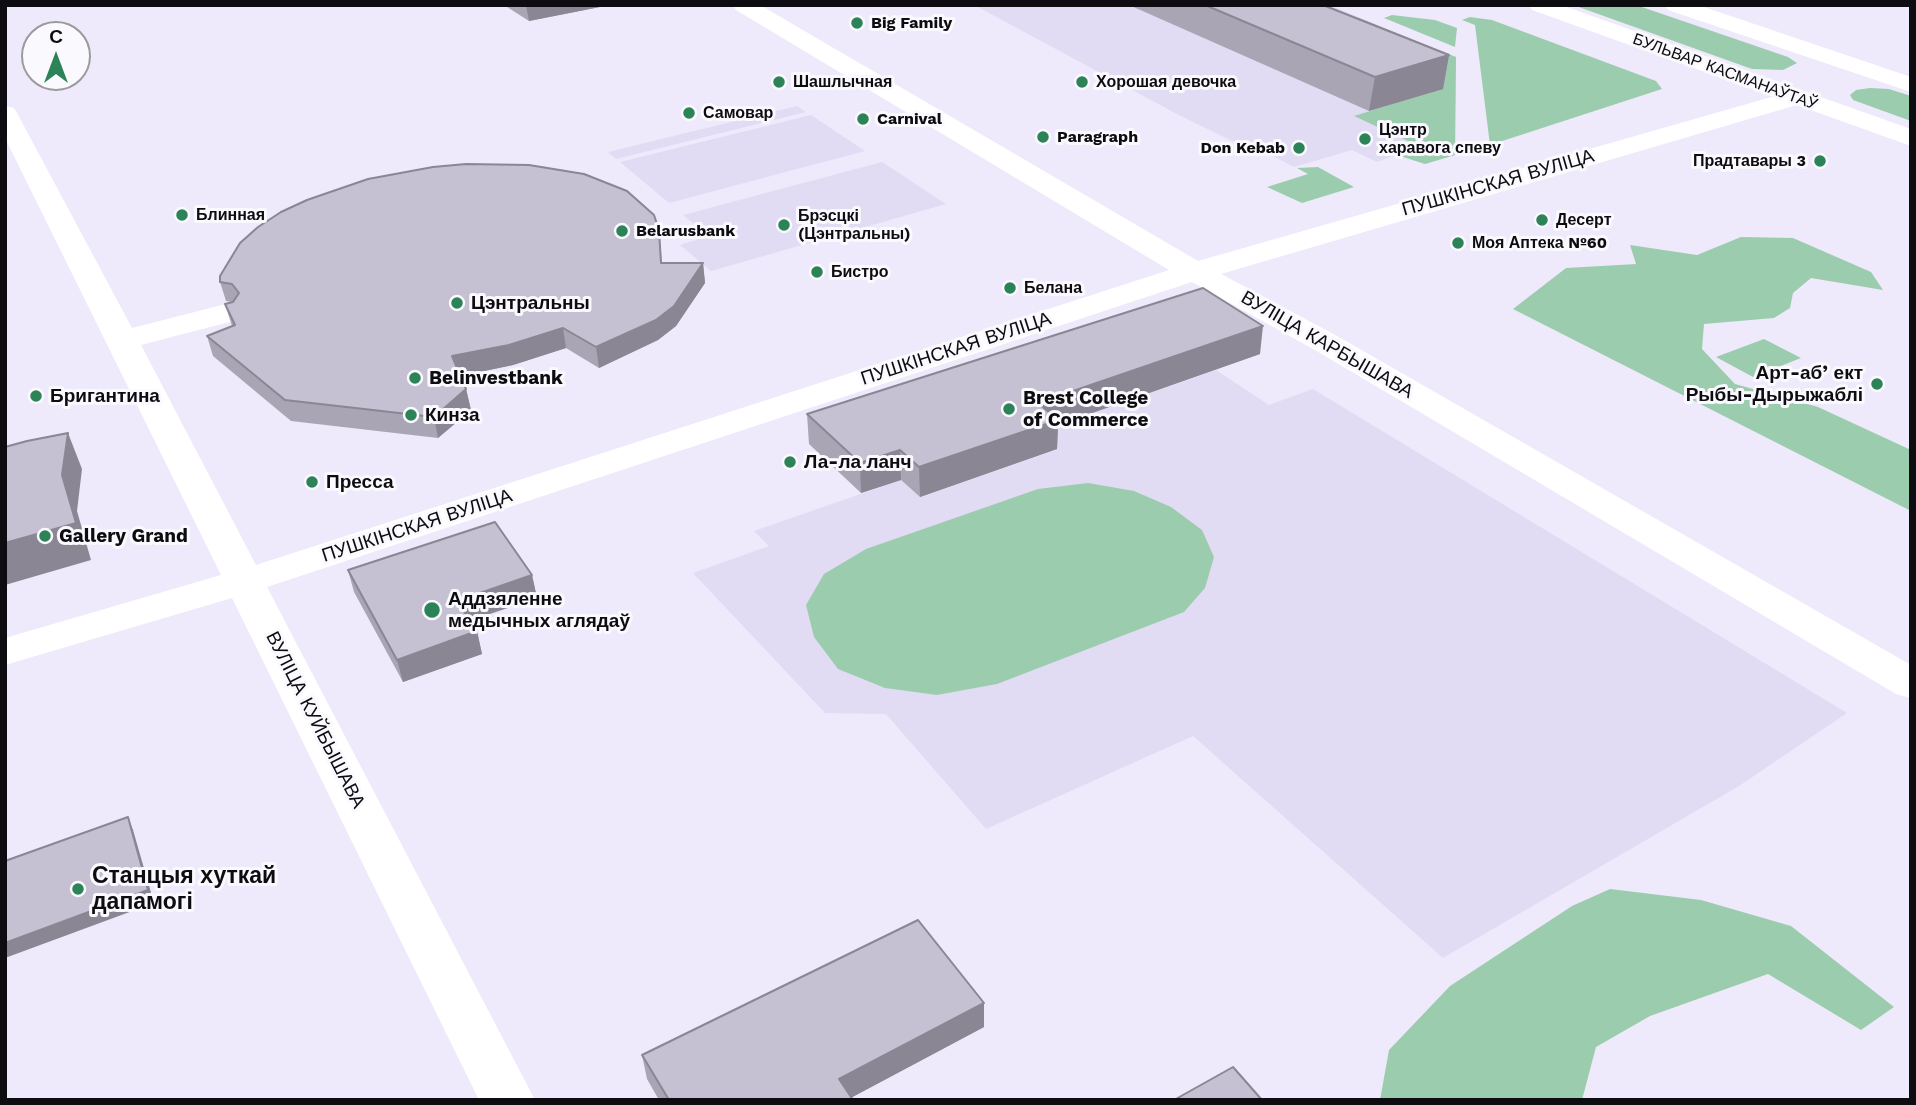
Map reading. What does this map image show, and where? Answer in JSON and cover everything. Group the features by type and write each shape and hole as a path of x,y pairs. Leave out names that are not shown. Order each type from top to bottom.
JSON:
{"street":[{"name":"ВУЛІЦА КАРБЫШАВА","path":"744,5 1196,272 1326,343 1911,684"},
{"name":"БУЛЬВАР КАСМАНАЎТАЎ","path":"1540,5 1911,138"},
{"path":"1676,5 1911,85"},
{"name":"ПУШКІНСКАЯ ВУЛІЦА","path":"5,652 244,581 1196,272 1798,97 1911,60"},
{"name":"ВУЛІЦА КУЙБЫШАВА","path":"5,113 508,1100"},
{"path":"122,340 226,313"}],"shaded area":[{"path":"974,5 1329,5 1456,57 1455,155 1425,164 1397,155 1377,162 1352,150 1294,167 1246,142 1238,144 1177,114"},
{"path":"797,106 806,112 616,159 608,152"},
{"name":"Брэсцкі (Цэнтральны)","path":"811,115 865,151 669,203 620,162"},
{"name":"Брэсцкі (Цэнтральны)","path":"882,162 946,204 711,271 680,245 709,236 683,215"},
{"path":"1216,370 1269,405 1313,389 1847,713 1739,786 1443,958 1193,736 986,829 886,714 825,713 693,573 769,546 754,531 901,480 920,497 1056,450 1036,432"}],"green space":[{"path":"1573,5 1636,5 1788,57 1797,63 1783,70 1752,69"},
{"path":"1318,15 1359,18 1456,57 1455,155 1425,164 1397,155 1421,147 1354,116 1441,89"},
{"path":"1392,15 1435,20 1457,28 1455,47 1384,18"},
{"path":"1470,17 1492,20 1656,81 1662,89 1490,145 1475,25 1462,20"},
{"path":"1889,89 1911,96 1911,121 1853,100 1850,95 1856,90"},
{"path":"1318,167 1354,187 1302,203 1267,187 1308,174 1297,168"},
{"path":"1741,237 1793,238 1871,272 1883,290 1811,278 1793,293 1790,308 1774,318 1704,324 1702,349 1735,384 1818,407 1911,450 1911,511 1513,309 1566,268 1636,264 1630,245 1697,255"},
{"path":"1764,339 1801,358 1753,377 1716,357"},
{"path":"1088,483 1134,491 1171,507 1202,530 1214,557 1205,588 1184,612 997,684 937,695 885,688 838,669 814,637 806,605 824,574 866,549 1038,489"},
{"path":"1610,889 1701,900 1791,926 1894,1007 1861,1030 1768,974 1650,1016 1596,1047 1582,1100 1380,1100 1389,1050 1450,986 1572,906"}],"building":[{"path":"1205,5 1323,5 1449,55 1375,77"},
{"name":"Цэнтральны","path":"466,164 529,165 584,174 627,191 654,215 659,230 661,263 703,263 674,306 656,320 596,347 563,328 509,345 452,356 466,389 434,417 285,400 207,336 235,325 225,304 233,302 239,293 232,284 220,282 220,276 240,243 258,227 307,200 368,179"},
{"path":"1203,288 1263,326 1038,403 1058,420 919,467 900,450 860,463 807,414"},
{"path":"68,433 62,475 76,523 5,543 5,447"},
{"name":"Аддзяленне медычных аглядаў","path":"495,522 532,575 457,601 477,631 397,660 348,570"},
{"name":"Станцыя хуткай дапамогі","path":"128,817 148,890 5,943 5,861"},
{"path":"918,920 984,1003 839,1079 853,1100 669,1100 642,1055"},
{"path":"1233,1067 1262,1100 1174,1100"}],"place":[{"name":"Big Family","path":"857,23"},
{"name":"Шашлычная","path":"779,82"},
{"name":"Хорошая девочка","path":"1082,82"},
{"name":"Самовар","path":"689,113"},
{"name":"Carnival","path":"863,119"},
{"name":"Paragraph","path":"1043,137"},
{"name":"Цэнтр харавога спеву","path":"1365,139"},
{"name":"Don Kebab","path":"1299,148"},
{"name":"Прадтавары 3","path":"1820,161"},
{"name":"Блинная","path":"182,215"},
{"name":"Десерт","path":"1542,220"},
{"name":"Брэсцкі (Цэнтральны)","path":"784,225"},
{"name":"Belarusbank","path":"622,231"},
{"name":"Моя Аптека №60","path":"1458,243"},
{"name":"Бистро","path":"817,272"},
{"name":"Белана","path":"1010,288"},
{"name":"Цэнтральны","path":"457,303"},
{"name":"Belinvestbank","path":"415,378"},
{"name":"Арт-абʼект Рыбы-Дырыжаблі","path":"1877,384"},
{"name":"Бригантина","path":"36,396"},
{"name":"Brest College of Commerce","path":"1009,409"},
{"name":"Кинза","path":"411,415"},
{"name":"Ла-ла ланч","path":"790,462"},
{"name":"Пресса","path":"312,482"},
{"name":"Gallery Grand","path":"45,536"},
{"name":"Аддзяленне медычных аглядаў","path":"432,610"},
{"name":"Станцыя хуткай дапамогі","path":"78,889"}]}
